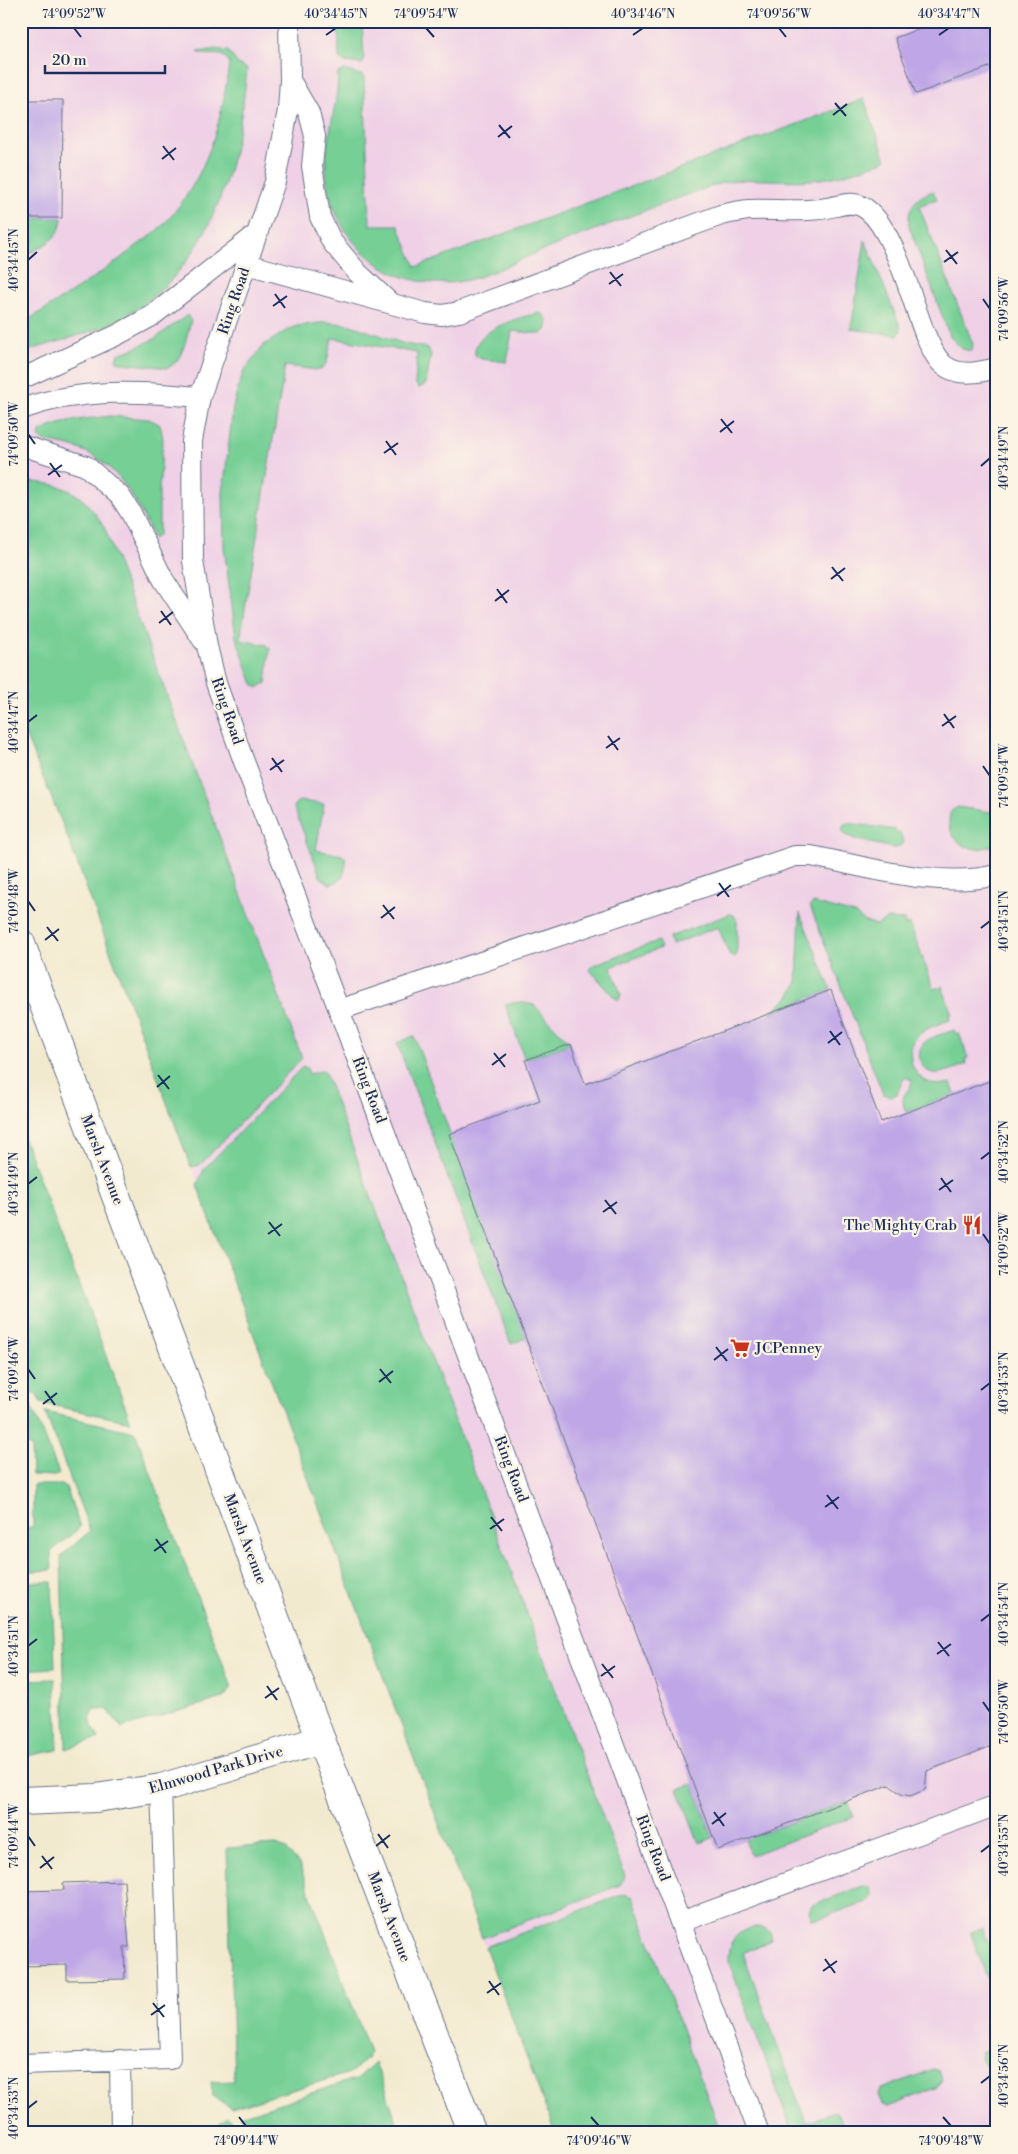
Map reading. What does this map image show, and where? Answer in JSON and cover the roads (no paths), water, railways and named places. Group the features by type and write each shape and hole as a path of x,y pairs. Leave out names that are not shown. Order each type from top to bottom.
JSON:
{"street":[{"name":"Marsh Avenue","path":"21,944 321,1740 472,2133"},
{"name":"Elmwood Park Drive","path":"21,1801 96,1798 161,1788 321,1740"}],"lane":[{"name":"Ring Road","path":"289,21 290,80 283,145 275,182 200,397 192,441 193,560 207,646 216,683 243,759 340,1010 759,2133"},
{"path":"290,80 309,113 315,136 312,166 320,217 332,242 358,273 391,304"},
{"path":"247,264 391,304 442,315 459,312 721,215 746,210 820,209 852,203 860,205 870,212 887,233 929,343 933,352 944,366 958,372 972,373 997,368"},
{"path":"21,380 152,316 258,233"},
{"path":"21,409 54,399 121,391 200,397"},
{"path":"21,445 86,466 120,496 131,512 164,580 207,646"},
{"path":"340,1010 795,856 811,856 934,879 963,879 997,875"},
{"path":"21,2064 170,2059 161,1788"},
{"path":"681,1922 997,1805"},
{"path":"120,2060 121,2133"}],"place":[{"name":"The Mighty Crab","path":"972,1225"},
{"name":"JCPenney","path":"740,1348"}]}
